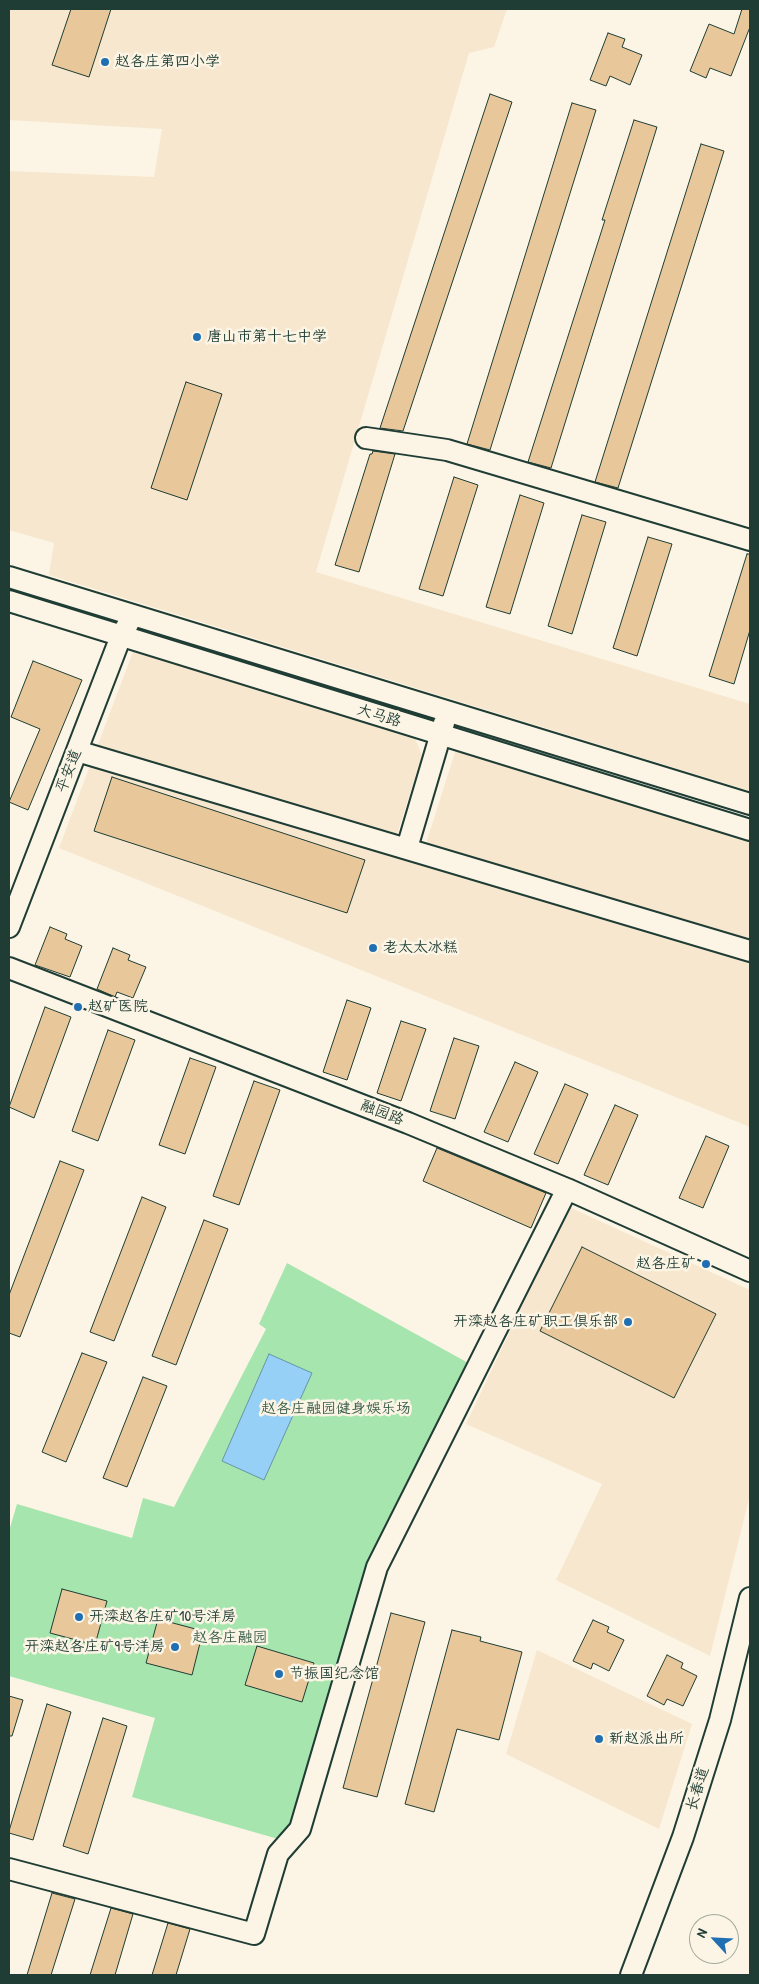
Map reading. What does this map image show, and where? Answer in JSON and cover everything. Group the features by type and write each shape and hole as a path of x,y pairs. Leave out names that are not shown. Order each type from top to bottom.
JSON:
{"street":[{"path":"366,438 447,450 750,540"},
{"name":"大马路","path":"9,577 750,804"},
{"name":"大马路","path":"9,601 750,830"},
{"name":"平安道","path":"9,927 121,636 133,615"},
{"path":"406,848 448,712"},
{"path":"77,750 750,952"},
{"name":"融园路","path":"9,968 408,1123 568,1189 750,1272"},
{"path":"9,1869 254,1934 278,1854 300,1829 377,1567 568,1189"},
{"name":"长春道","path":"631,1975 683,1837 720,1720 750,1598"}],"shaded area":[{"name":"唐山市第十七中学","path":"9,9 507,9 494,47 469,53 316,572 750,704 750,791 49,575 54,543 9,530 9,171 154,177 162,129 9,120"},
{"path":"134,649 413,734 422,755 394,844 423,853 456,749 750,840 750,1127 59,848"},
{"name":"开滦赵各庄矿职工俱乐部","path":"569,1207 750,1290 750,1495 710,1656 556,1580 602,1484 466,1424"},
{"name":"新赵派出所","path":"537,1650 692,1724 659,1829 506,1754"}],"green space":[{"name":"赵各庄融园","path":"287,1263 472,1365 367,1563 285,1841 132,1797 155,1718 9,1676 9,1531 17,1504 132,1538 143,1498 174,1507 266,1329 259,1324"}],"water":[{"path":"269,1354 312,1373 264,1480 222,1461"}],"building":[{"path":"71,9 111,9 89,77 52,65"},
{"path":"742,9 750,9 750,27 731,76 710,68 706,78 690,71 709,24 734,34"},
{"path":"608,33 625,39 622,47 642,55 630,85 610,76 606,86 590,80"},
{"path":"490,94 512,102 403,431 380,428"},
{"path":"572,103 596,110 490,450 467,444"},
{"path":"634,120 657,127 551,468 528,462 605,220 602,220"},
{"path":"701,144 724,151 618,488 595,482"},
{"path":"186,382 222,394 187,500 151,488"},
{"path":"373,451 395,454 359,572 335,565 370,454"},
{"path":"454,477 478,485 443,596 419,589"},
{"path":"520,495 544,503 510,614 486,607"},
{"path":"582,515 606,522 572,634 548,626"},
{"path":"648,537 672,544 637,656 613,648"},
{"path":"747,554 750,554 750,630 734,684 709,676"},
{"path":"33,661 82,680 28,810 9,802 40,729 11,717"},
{"path":"112,777 365,860 347,913 94,831"},
{"path":"50,927 67,934 65,939 82,946 70,977 35,965"},
{"path":"113,948 130,955 128,960 146,967 133,998 117,992 115,997 97,989"},
{"path":"347,1000 371,1008 347,1080 323,1072"},
{"path":"45,1007 71,1017 34,1118 9,1107"},
{"path":"401,1021 426,1029 401,1101 377,1093"},
{"path":"108,1030 135,1040 98,1141 72,1131"},
{"path":"454,1038 479,1046 455,1119 430,1111"},
{"path":"190,1058 216,1067 185,1154 159,1145"},
{"path":"515,1062 538,1072 508,1142 484,1132"},
{"path":"254,1081 280,1090 239,1205 213,1196"},
{"path":"565,1084 588,1094 558,1164 534,1154"},
{"path":"615,1105 638,1115 608,1185 584,1175"},
{"path":"706,1136 729,1146 703,1208 679,1198"},
{"path":"437,1148 546,1193 531,1228 423,1181"},
{"path":"60,1161 84,1170 20,1337 9,1333 9,1295"},
{"path":"142,1197 166,1207 114,1341 90,1332"},
{"path":"204,1220 228,1229 176,1365 152,1356"},
{"name":"开滦赵各庄矿职工俱乐部","path":"582,1247 716,1314 674,1398 540,1331"},
{"path":"82,1353 107,1362 66,1462 42,1452"},
{"path":"143,1377 167,1386 127,1487 103,1478"},
{"name":"开滦赵各庄矿10号洋房","path":"62,1589 107,1601 95,1645 50,1633"},
{"path":"391,1613 425,1622 377,1797 343,1788"},
{"name":"开滦赵各庄矿9号洋房","path":"158,1619 203,1631 192,1675 146,1663"},
{"path":"593,1620 609,1627 607,1632 624,1640 609,1671 593,1663 591,1669 573,1661"},
{"path":"452,1630 481,1637 480,1641 522,1652 499,1740 457,1729 434,1812 405,1804"},
{"name":"节振国纪念馆","path":"257,1646 314,1663 302,1702 245,1685"},
{"path":"667,1655 683,1663 681,1668 697,1676 683,1706 667,1699 664,1705 647,1696"},
{"path":"9,1696 23,1700 12,1736 9,1736"},
{"path":"47,1704 71,1712 33,1840 9,1833 9,1831"},
{"path":"103,1718 127,1726 88,1854 63,1846"},
{"path":"52,1893 75,1899 51,1975 27,1975"},
{"path":"111,1908 133,1914 115,1975 90,1975"},
{"path":"168,1923 190,1929 176,1975 152,1975"}],"place":[{"name":"赵各庄第四小学","path":"105,62"},
{"name":"唐山市第十七中学","path":"197,337"},
{"name":"老太太冰糕","path":"373,948"},
{"name":"赵矿医院","path":"78,1007"},
{"name":"赵各庄矿","path":"706,1264"},
{"name":"开滦赵各庄矿职工俱乐部","path":"628,1322"},
{"name":"开滦赵各庄矿10号洋房","path":"79,1617"},
{"name":"开滦赵各庄矿9号洋房","path":"175,1647"},
{"name":"节振国纪念馆","path":"279,1674"},
{"name":"新赵派出所","path":"599,1739"}],"park label":[{"name":"赵各庄融园健身娱乐场","path":"336,1409"}]}
